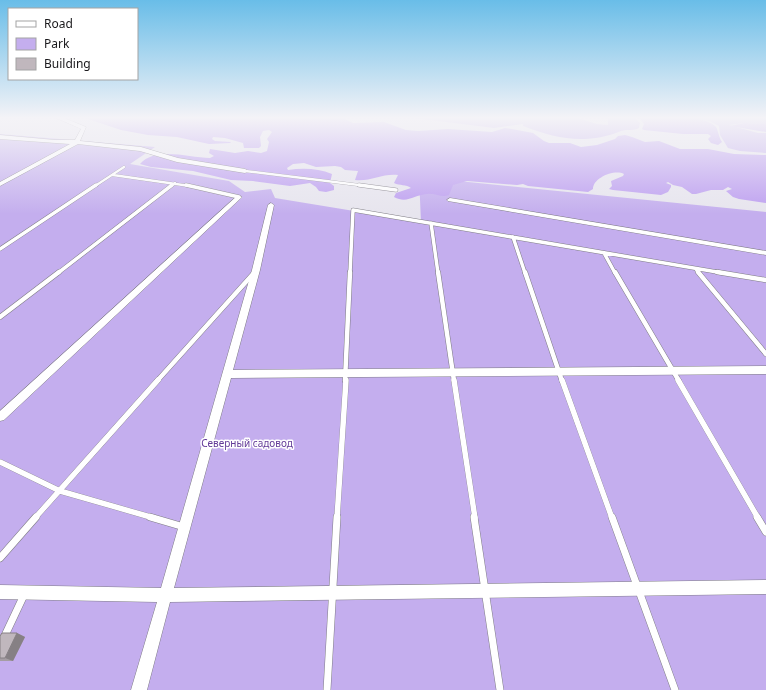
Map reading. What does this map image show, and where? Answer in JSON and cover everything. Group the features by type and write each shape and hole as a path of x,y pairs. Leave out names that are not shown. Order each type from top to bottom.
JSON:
{"street":[{"path":"0,184 64,149"},
{"path":"142,149 176,160 245,171"},
{"path":"0,417 240,197"},
{"path":"450,200 766,253"},
{"path":"139,690 256,270 271,205"},
{"path":"227,374 766,370"},
{"path":"0,592 165,594 766,587"}],"lane":[{"path":"0,249 124,167"},
{"path":"245,171 396,190"},
{"path":"113,175 174,183 240,197"},
{"path":"0,317 174,183"},
{"path":"327,690 346,373 353,210 766,280"},
{"path":"431,223 454,372 484,591 500,690"},
{"path":"513,237 559,372 675,690"},
{"path":"604,253 766,532"},
{"path":"696,268 766,354"},
{"path":"0,558 256,270"},
{"path":"0,462 60,491 184,527"},
{"path":"0,646 26,592"}],"green space":[{"name":"Северный садовод","path":"0,149 152,149 130,164 229,181 245,192 271,189 275,198 421,222 419,177 766,212 766,690 0,690"},
{"path":"733,149 766,149 766,153"}],"shaded area":[{"path":"210,149 235,153 248,151 261,153 267,151 267,149 709,149 734,154 766,155 766,203 733,197 726,191 732,189 728,187 723,190 711,190 692,194 682,187 668,182 666,183 671,185 671,187 668,192 661,195 609,189 612,186 611,181 623,176 624,174 620,173 610,174 600,178 596,181 593,189 588,192 528,186 523,184 517,185 467,181 453,185 449,195 443,196 427,194 403,200 394,197 396,193 411,188 394,183 398,175 387,175 366,180 355,180 358,171 345,170 341,167 335,166 316,167 304,163 293,164 287,168 288,170 316,170 332,174 330,183 334,186 334,190 326,192 319,191 310,183 290,186 253,181 231,180 193,171 151,167 140,164 155,155 164,154 210,158 214,156 209,153"}],"building":[{"path":"2,633 17,633 5,658 0,658 0,636"}]}
